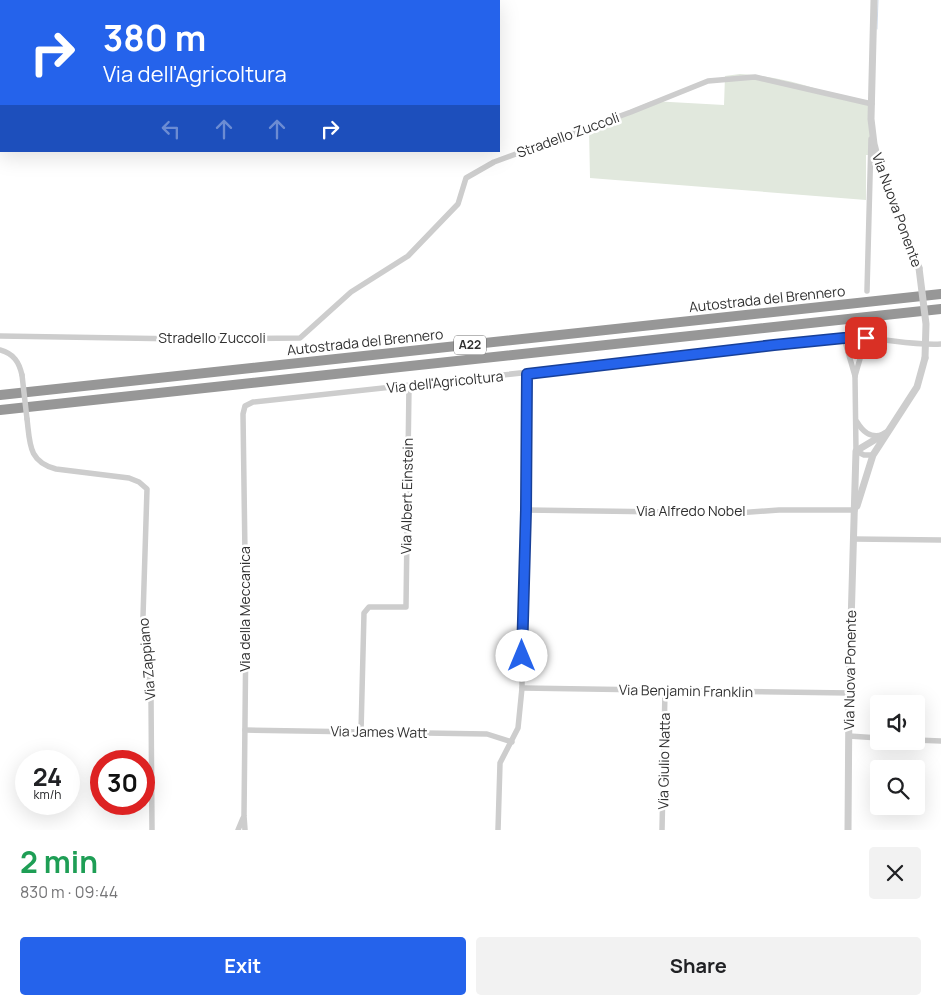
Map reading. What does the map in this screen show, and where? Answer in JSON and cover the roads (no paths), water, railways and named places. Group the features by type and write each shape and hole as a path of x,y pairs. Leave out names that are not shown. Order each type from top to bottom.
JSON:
{"highway":[{"name":"Autostrada del Brennero","path":"0,396 941,294"},
{"name":"Autostrada del Brennero","path":"0,410 941,309"}],"street":[{"name":"Via Nuova Ponente","path":"868,291 874,0"},
{"name":"Stradello Zuccoli","path":"0,336 183,339 300,338 351,292 408,256 458,204 466,178 494,162 631,112 708,81 755,77 872,104"},
{"name":"Via Nuova Ponente","path":"855,510 873,455 917,387 925,358 927,329 919,268 880,167 872,132"},
{"name":"Via dell'Agricoltura","path":"248,404 844,338 941,344"},
{"path":"844,338 855,376"},
{"path":"855,376 866,338"},
{"name":"Via Zappiano","path":"0,350 7,352 18,362 22,375 32,450 37,459 44,465 56,469 129,478 139,482 147,489 144,639 151,696 152,830"},
{"path":"498,830 500,763 518,728 522,688 527,374"},
{"name":"Via Nuova Ponente","path":"848,830 849,693 856,476 855,376"},
{"name":"Via Albert Einstein","path":"361,732 364,613 369,607 406,607 409,386"},
{"name":"Via della Meccanica","path":"246,830 244,816 246,626 243,414 245,406 248,404"},
{"path":"856,422 868,434 878,436 886,433"},
{"path":"856,451 886,433"},
{"path":"856,451 864,455 873,455"},
{"path":"856,476 866,475"},
{"name":"Via Alfredo Nobel","path":"526,510 737,513 779,510 855,510"},
{"path":"853,539 941,540"},
{"name":"Via Benjamin Franklin","path":"522,688 665,692 849,693"},
{"name":"Via Giulio Natta","path":"662,830 665,692"},
{"name":"Via James Watt","path":"245,730 487,734 512,742"},
{"path":"849,736 870,737"},
{"path":"925,740 941,741"},
{"name":"Via della Meccanica","path":"238,830 244,816"}],"waterway":[{"path":"877,29 878,0"}]}
